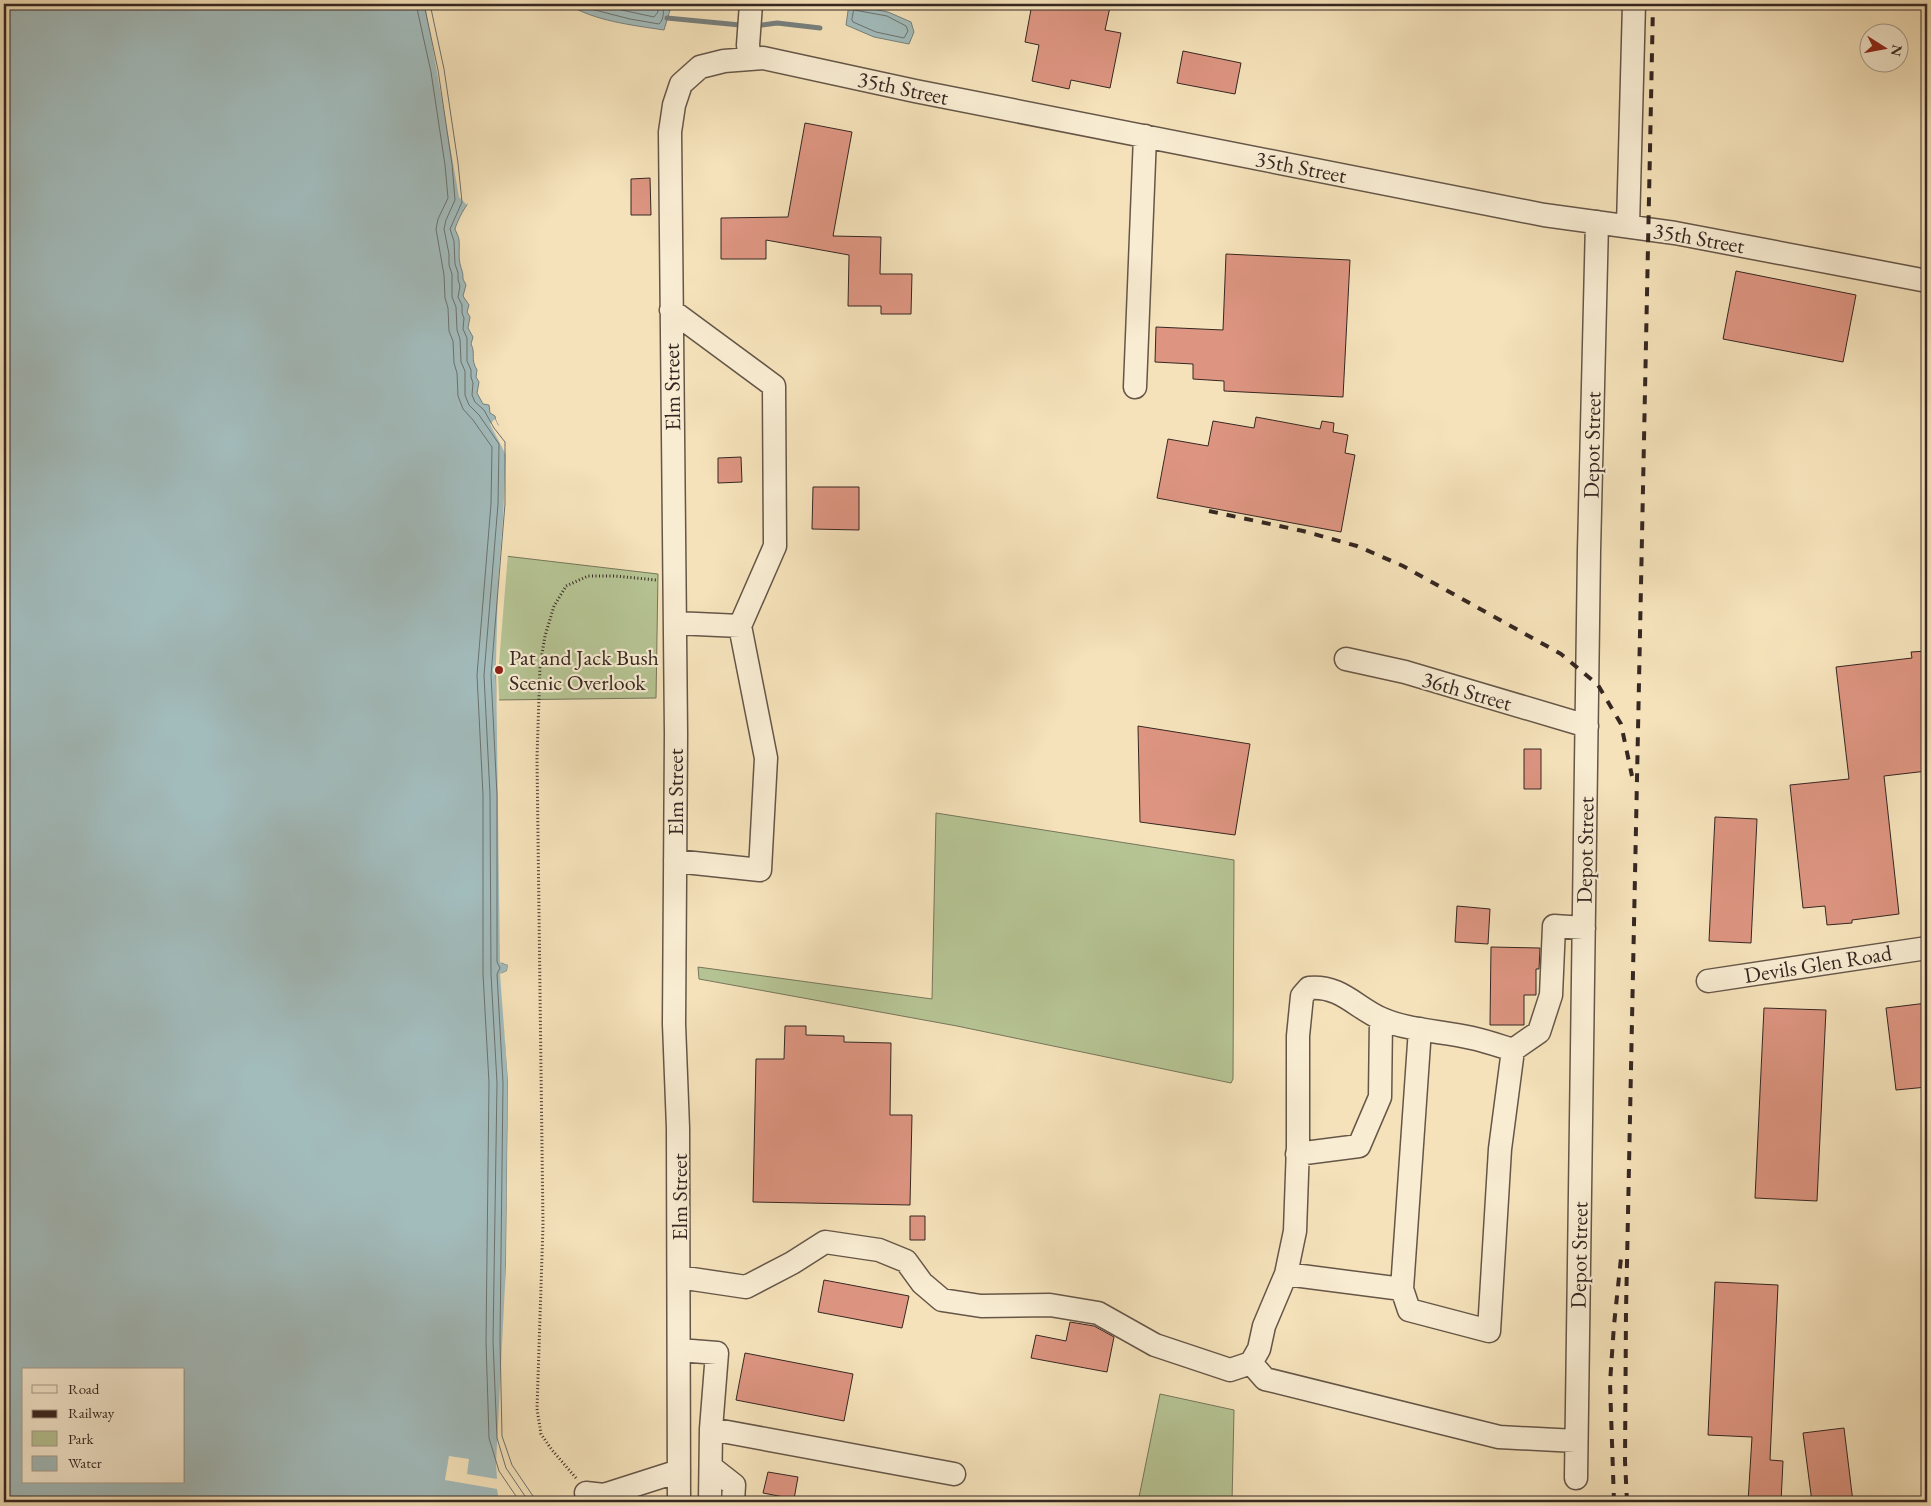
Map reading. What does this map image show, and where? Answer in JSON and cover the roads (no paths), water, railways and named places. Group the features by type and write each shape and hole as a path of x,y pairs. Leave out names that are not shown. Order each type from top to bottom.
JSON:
{"street":[{"path":"750,59 748,45 751,4"},
{"path":"1628,226 1634,4"},
{"name":"35th Street","path":"681,84 700,68 724,61 763,58 915,91 1544,215 1675,233 1927,282"},
{"name":"Elm Street","path":"679,1502 678,1128 674,1024 675,623 670,132 674,105 681,84"},
{"path":"1134,386 1144,136"},
{"name":"Depot Street","path":"1576,1478 1587,726 1597,222"},
{"path":"671,310 774,386 775,546 740,626 766,758 760,870 675,861"},
{"path":"675,623 740,626"},
{"name":"36th Street","path":"1346,659 1405,672 1587,726"},
{"path":"1420,1029 1402,1289 1409,1310 1489,1331 1500,1149 1513,1050 1539,1032 1551,995 1554,926 1584,928"},
{"name":"Devils Glen Road","path":"1708,981 1927,948"},
{"path":"679,1277 746,1286 792,1263 826,1242 870,1248 906,1261 922,1283 942,1300 981,1306 1050,1304 1098,1314 1155,1345 1230,1370 1251,1363 1259,1349 1264,1326 1286,1274 1295,1231 1298,1154 1298,1036 1302,996 1309,988 1322,986 1350,999 1381,1019 1420,1029 1472,1038 1513,1050"},
{"path":"1298,1154 1359,1146 1380,1097 1381,1019"},
{"path":"1286,1274 1402,1289"},
{"path":"679,1350 717,1353 710,1502"},
{"path":"1251,1363 1265,1379 1499,1437 1576,1441"},
{"path":"712,1429 954,1474"},
{"path":"711,1467 734,1485 733,1502"},
{"path":"586,1493 604,1494 679,1471"}],"water":[{"path":"4,4 435,4 463,162 467,205 455,229 459,239 459,261 466,285 463,296 469,305 467,312 470,317 468,328 473,337 471,344 477,370 476,377 479,382 477,393 483,404 489,405 490,413 495,416 498,425 511,439 496,675 502,795 502,963 508,965 507,971 502,973 508,1082 505,1340 507,1435 516,1463 543,1502 4,1502"},
{"path":"567,4 667,4 670,10 664,30 626,24 589,15"},
{"path":"849,4 888,12 911,22 914,32 909,44 874,37 846,25"}],"waterway":[{"path":"667,18 740,25"},
{"path":"762,25 777,23 820,28"}],"railway":[{"path":"1627,1502 1625,1461 1626,1311 1653,4"},
{"path":"1209,511 1303,531 1357,546 1403,566 1561,654 1598,685 1621,724 1632,776"},
{"path":"1614,1502 1610,1383 1621,1258"}],"place":[{"name":"Pat and Jack Bush Scenic Overlook","path":"499,670"}]}
